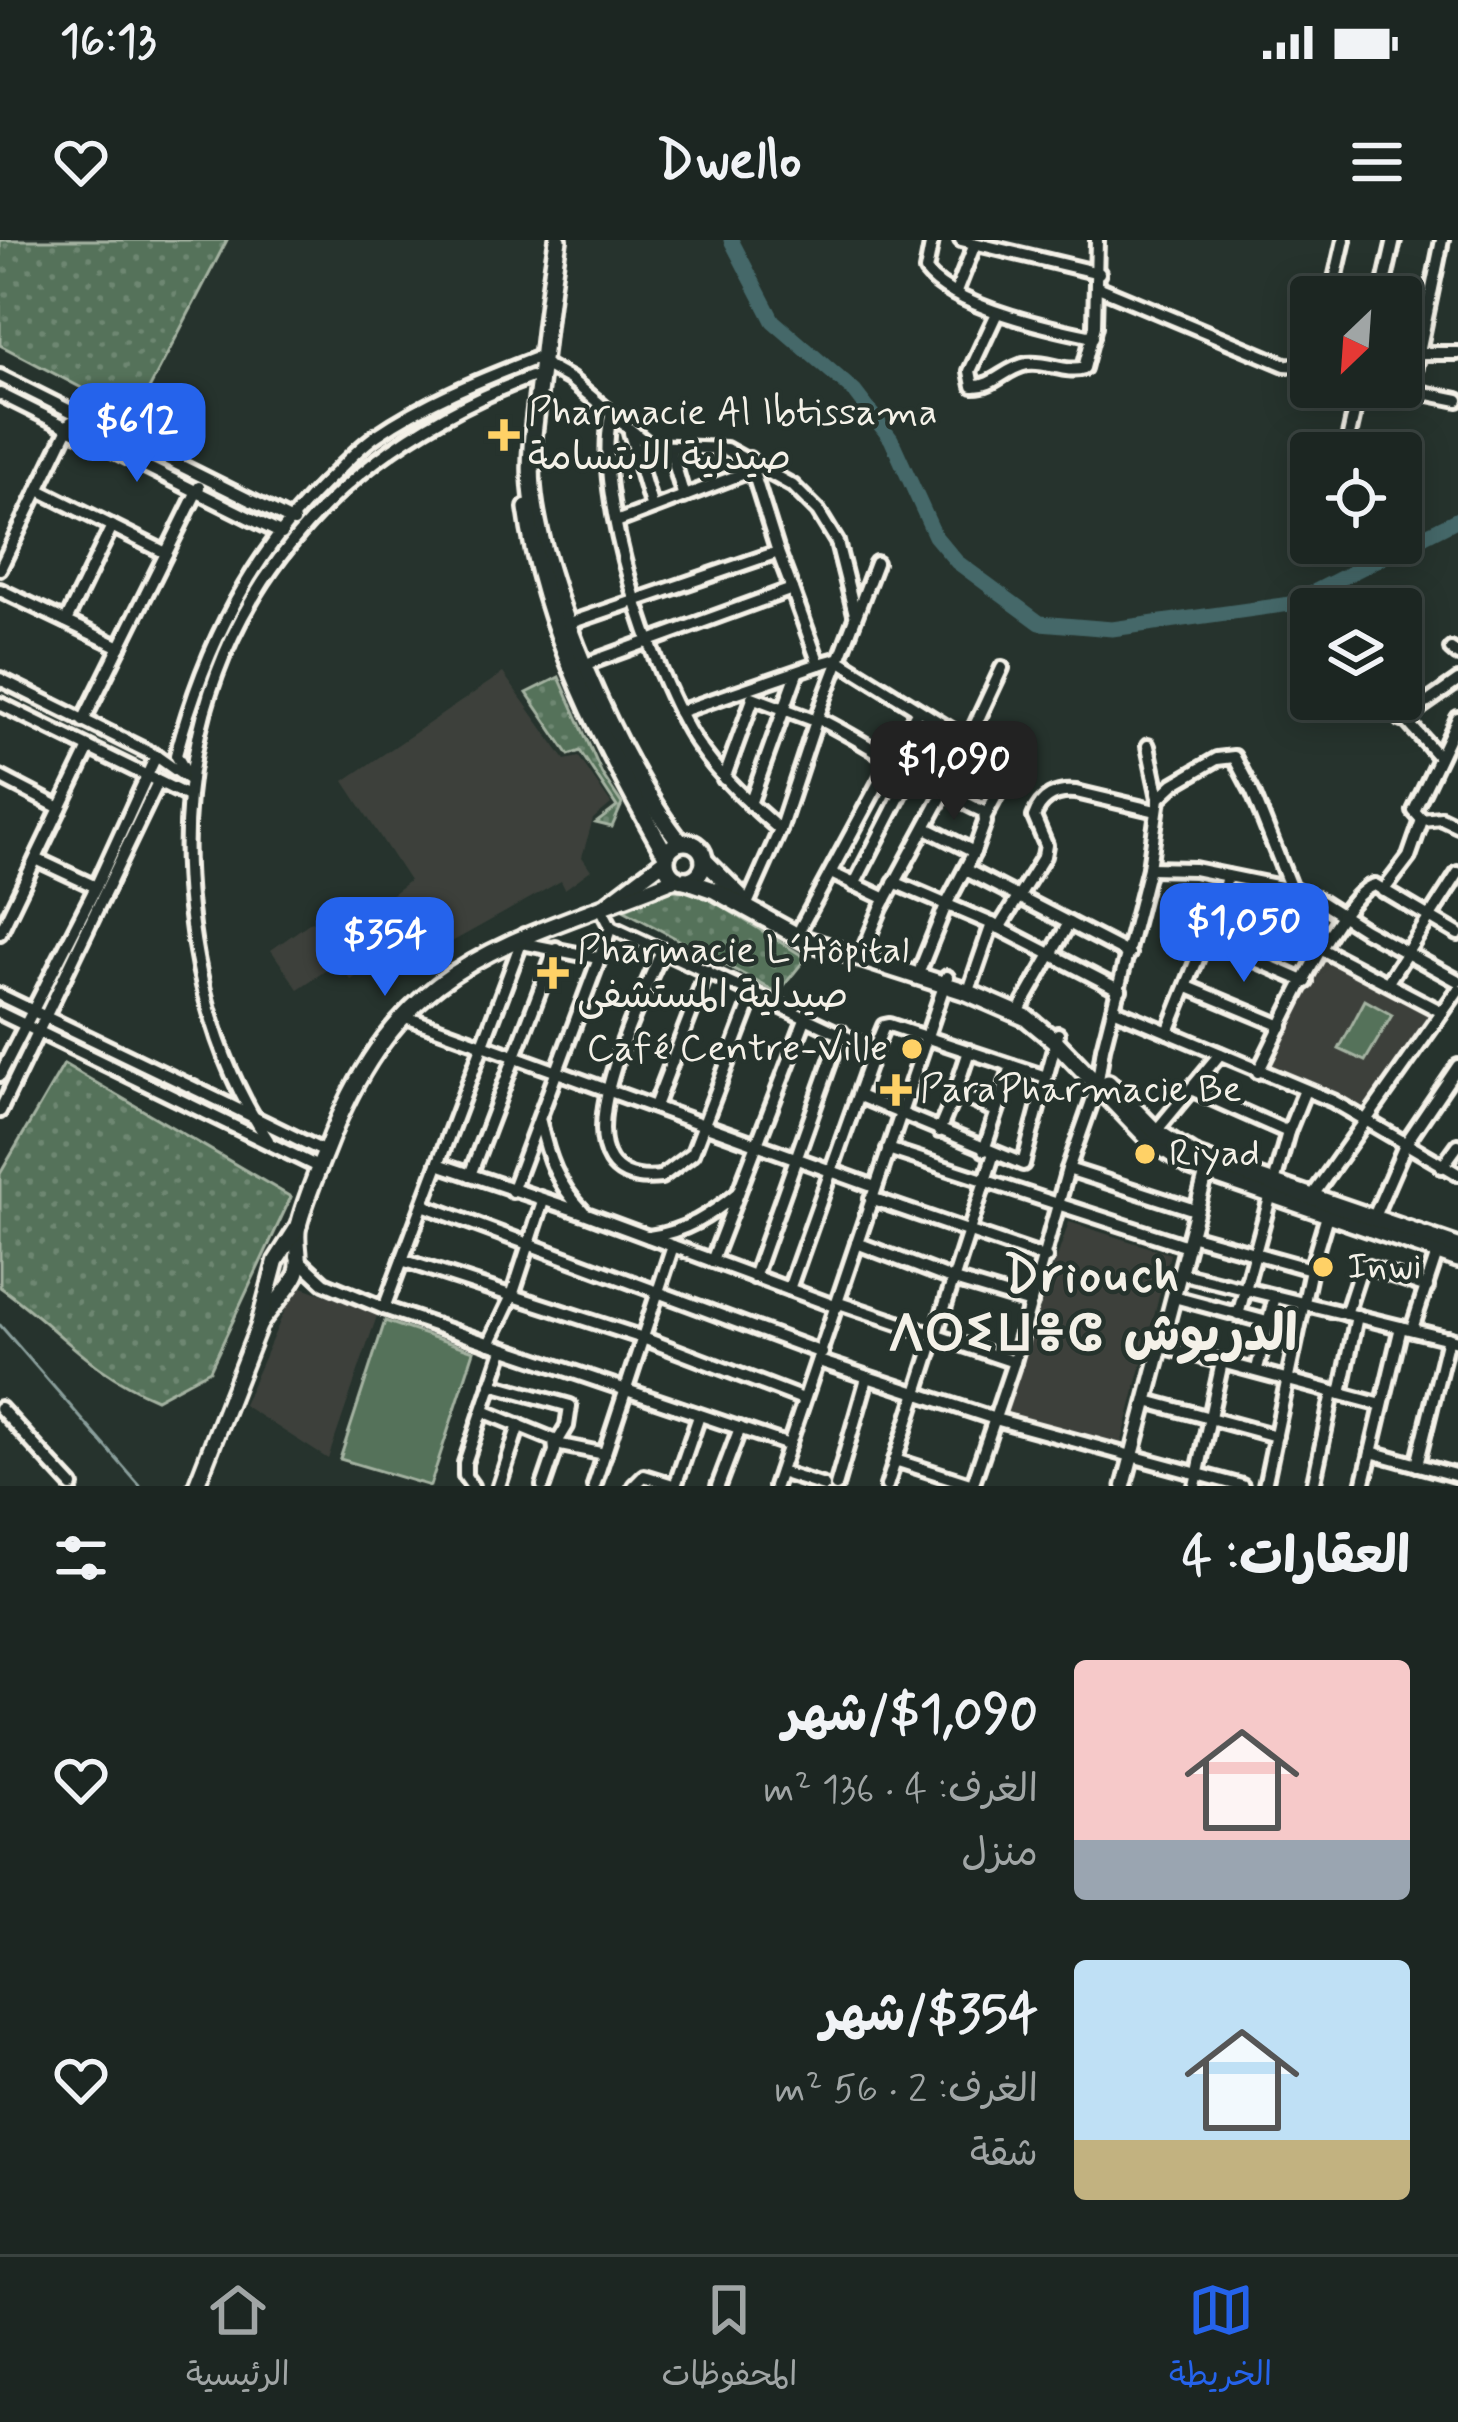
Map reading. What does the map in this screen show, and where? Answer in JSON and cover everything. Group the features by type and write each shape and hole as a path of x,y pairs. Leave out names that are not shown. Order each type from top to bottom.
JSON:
{"main road":[{"path":"558,240 524,467 530,529 538,565 597,731 670,872 714,890 805,940 921,967 1057,1037"},
{"path":"537,361 532,490 549,561 569,623 633,774 680,842 697,845 725,884 748,902 862,953 971,985 1021,1007 1057,1037 1152,1135 1207,1168 1445,1247"},
{"path":"603,906 680,842"},
{"path":"196,1486 260,1325 280,1251 299,1225 368,1061 403,1016 465,964 603,906 697,876 704,860"},
{"path":"1271,1189 1311,1198 1329,1211 1373,1219 1445,1247 1458,1259"},
{"path":"260,1325 293,1280 299,1225"}],"street":[{"path":"932,240 927,275 997,313 1093,337"},
{"path":"961,240 1017,246 1290,365"},
{"path":"997,313 970,371 973,386 990,384 1028,364 1079,371 1087,362 1093,337 1097,240"},
{"path":"1336,276 1344,240"},
{"path":"1386,276 1394,240"},
{"path":"1422,334 1442,240"},
{"path":"956,292 975,244"},
{"path":"1422,353 1458,353"},
{"path":"268,1140 251,1116 210,1023 194,945 184,849 190,780 223,656 244,611 292,540 337,492 424,425 537,361"},
{"path":"190,780 176,755 190,703 236,598 289,519 374,436 463,386 537,361 570,379 650,446 715,446 794,486 830,528 842,554 856,614"},
{"path":"0,376 141,445 292,540"},
{"path":"1422,391 1458,400"},
{"path":"0,394 134,458 302,527"},
{"path":"0,569 76,414"},
{"path":"610,416 606,465 616,522 636,600 679,712 724,779 780,830"},
{"path":"630,433 652,508"},
{"path":"134,458 141,445"},
{"path":"670,449 684,497"},
{"path":"616,522 684,497 750,465"},
{"path":"750,465 819,664"},
{"path":"83,721 200,483"},
{"path":"39,490 166,553"},
{"path":"66,621 112,526"},
{"path":"569,623 778,552"},
{"path":"748,902 780,830 837,659 876,563"},
{"path":"0,590 120,646"},
{"path":"586,664 792,590"},
{"path":"679,712 750,695 837,659 969,741"},
{"path":"862,953 1002,668"},
{"path":"750,804 796,674"},
{"path":"0,679 156,756 190,780"},
{"path":"1422,706 1458,681"},
{"path":"750,695 816,720 893,758 986,815"},
{"path":"724,779 750,695"},
{"path":"0,704 188,796"},
{"path":"801,927 918,710"},
{"path":"1402,720 1439,758"},
{"path":"1422,820 1414,811 1456,727"},
{"path":"895,1460 972,1485 1046,1258 1129,954 1158,804 1148,746"},
{"path":"0,931 89,748"},
{"path":"921,967 986,815 1021,749"},
{"path":"0,1111 152,780 156,756"},
{"path":"1158,804 1174,784 1217,759 1234,757 1291,889"},
{"path":"854,885 912,772"},
{"path":"0,777 60,808"},
{"path":"0,1075 152,780"},
{"path":"971,985 996,926 1046,850 1034,817 1046,798 1065,791 1158,804"},
{"path":"1422,820 1441,818 1458,826"},
{"path":"1383,891 1409,856 1422,820"},
{"path":"926,827 974,852"},
{"path":"36,859 96,887"},
{"path":"1149,868 1173,866 1316,898 1458,981"},
{"path":"966,870 1129,954"},
{"path":"830,873 886,899"},
{"path":"1388,982 1458,873"},
{"path":"1168,1031 1207,939 1227,876"},
{"path":"894,882 996,926 1120,990"},
{"path":"1258,1072 1339,914 1366,887 1376,886 1458,934"},
{"path":"1222,897 1458,1019"},
{"path":"512,1191 611,927 603,906"},
{"path":"1021,1007 1069,923"},
{"path":"611,927 874,1050"},
{"path":"384,1308 523,938 598,958"},
{"path":"1207,939 1306,982"},
{"path":"470,1175 556,948"},
{"path":"662,950 608,1090 600,1124 604,1147 630,1174 654,1178 670,1173 693,1153 754,993"},
{"path":"655,1106 707,971"},
{"path":"775,1486 946,981"},
{"path":"1188,987 1282,1026"},
{"path":"1311,1198 1458,990"},
{"path":"0,994 251,1116 323,1160"},
{"path":"1113,1009 1364,1117 1458,1174"},
{"path":"0,1013 268,1140 323,1160"},
{"path":"403,1016 833,1172 967,1232 1046,1258"},
{"path":"712,1261 806,1017"},
{"path":"789,1289 884,1026 1046,1077"},
{"path":"754,1276 841,1033"},
{"path":"859,1096 1023,1164 1057,1037"},
{"path":"939,1131 969,1051"},
{"path":"1152,1135 1220,1054"},
{"path":"130,1076 138,1058"},
{"path":"887,1486 954,1280 983,1180 996,1111 1012,1066"},
{"path":"1373,1219 1406,1143 1458,1066"},
{"path":"1193,1090 1288,1132"},
{"path":"1238,1315 1271,1189 1305,1090"},
{"path":"956,1094 996,1111"},
{"path":"539,1119 556,1177 584,1213"},
{"path":"1442,1167 1458,1145"},
{"path":"888,1148 1060,1204 1311,1269"},
{"path":"438,1164 789,1289 1014,1362"},
{"path":"1124,1486 1207,1168"},
{"path":"1068,1169 1195,1210"},
{"path":"646,1237 680,1231 740,1191"},
{"path":"489,1344 512,1296 543,1201"},
{"path":"423,1205 916,1395 1196,1480 1242,1486"},
{"path":"1265,1486 1311,1269 1329,1211"},
{"path":"857,1243 1031,1304"},
{"path":"594,1486 673,1246"},
{"path":"1363,1486 1407,1328 1445,1247"},
{"path":"280,1251 298,1258 324,1283"},
{"path":"402,1260 643,1338 803,1399"},
{"path":"1313,1486 1337,1394 1360,1265 1427,1287"},
{"path":"273,1273 324,1283 503,1350 788,1445"},
{"path":"1179,1273 1453,1340 1417,1465"},
{"path":"1257,1369 1275,1296"},
{"path":"1174,1297 1268,1322"},
{"path":"1162,1346 1382,1405"},
{"path":"472,1486 464,1469 503,1350"},
{"path":"1196,1480 1222,1362"},
{"path":"836,1486 867,1378"},
{"path":"491,1384 570,1406 568,1426 556,1444 543,1486"},
{"path":"1147,1401 1276,1436"},
{"path":"0,1408 72,1486"},
{"path":"483,1411 545,1434 556,1444 605,1454"},
{"path":"634,1486 644,1476 675,1486 699,1416"},
{"path":"499,1486 519,1425"},
{"path":"718,1486 740,1428"},
{"path":"1371,1452 1458,1476"},
{"path":"780,1472 824,1486"}],"shaded area":[{"path":"503,673 565,760 579,757 611,804 593,819 582,857 591,870 565,889 561,881 450,943 435,920 351,980 337,963 298,989 271,950 312,921 328,943 409,881 344,781"},
{"path":"1326,954 1432,1011 1363,1107 1267,1068"},
{"path":"1069,1222 1170,1254 1121,1445 1005,1411"},
{"path":"302,1287 378,1313 328,1459 243,1405 293,1292"}],"green space":[{"path":"0,240 227,240 135,416 0,345"},
{"path":"559,677 602,774 622,804 612,827 596,823 617,807 580,751 569,755 527,693"},
{"path":"669,890 699,892 806,958 778,993 623,910"},
{"path":"1365,1000 1392,1015 1365,1061 1339,1049"},
{"path":"64,1064 291,1197 210,1370 156,1399 92,1362 0,1287 0,1174"},
{"path":"385,1321 474,1351 430,1486 340,1459"}],"waterway":[{"path":"731,240 773,321 855,392 891,439 935,536 957,562 1040,623 1112,629 1290,604 1458,519"},
{"path":"0,1325 140,1486"}],"place":[{"name":"Pharmacie Al Ibtissama صيدلية الابتسامة","path":"504,435"},
{"name":"Pharmacie L´Hôpital صيدلية المستشفى","path":"553,973"},
{"name":"Café Centre-Ville","path":"912,1049"},
{"name":"ParaPharmacie Be","path":"896,1090"},
{"name":"Riyad","path":"1145,1154"},
{"name":"Inwi","path":"1323,1267"}],"district":[{"name":"Driouch ⴷⵔⵉⵡⴻⵛ الدريوش","path":"1093,1306"}]}
